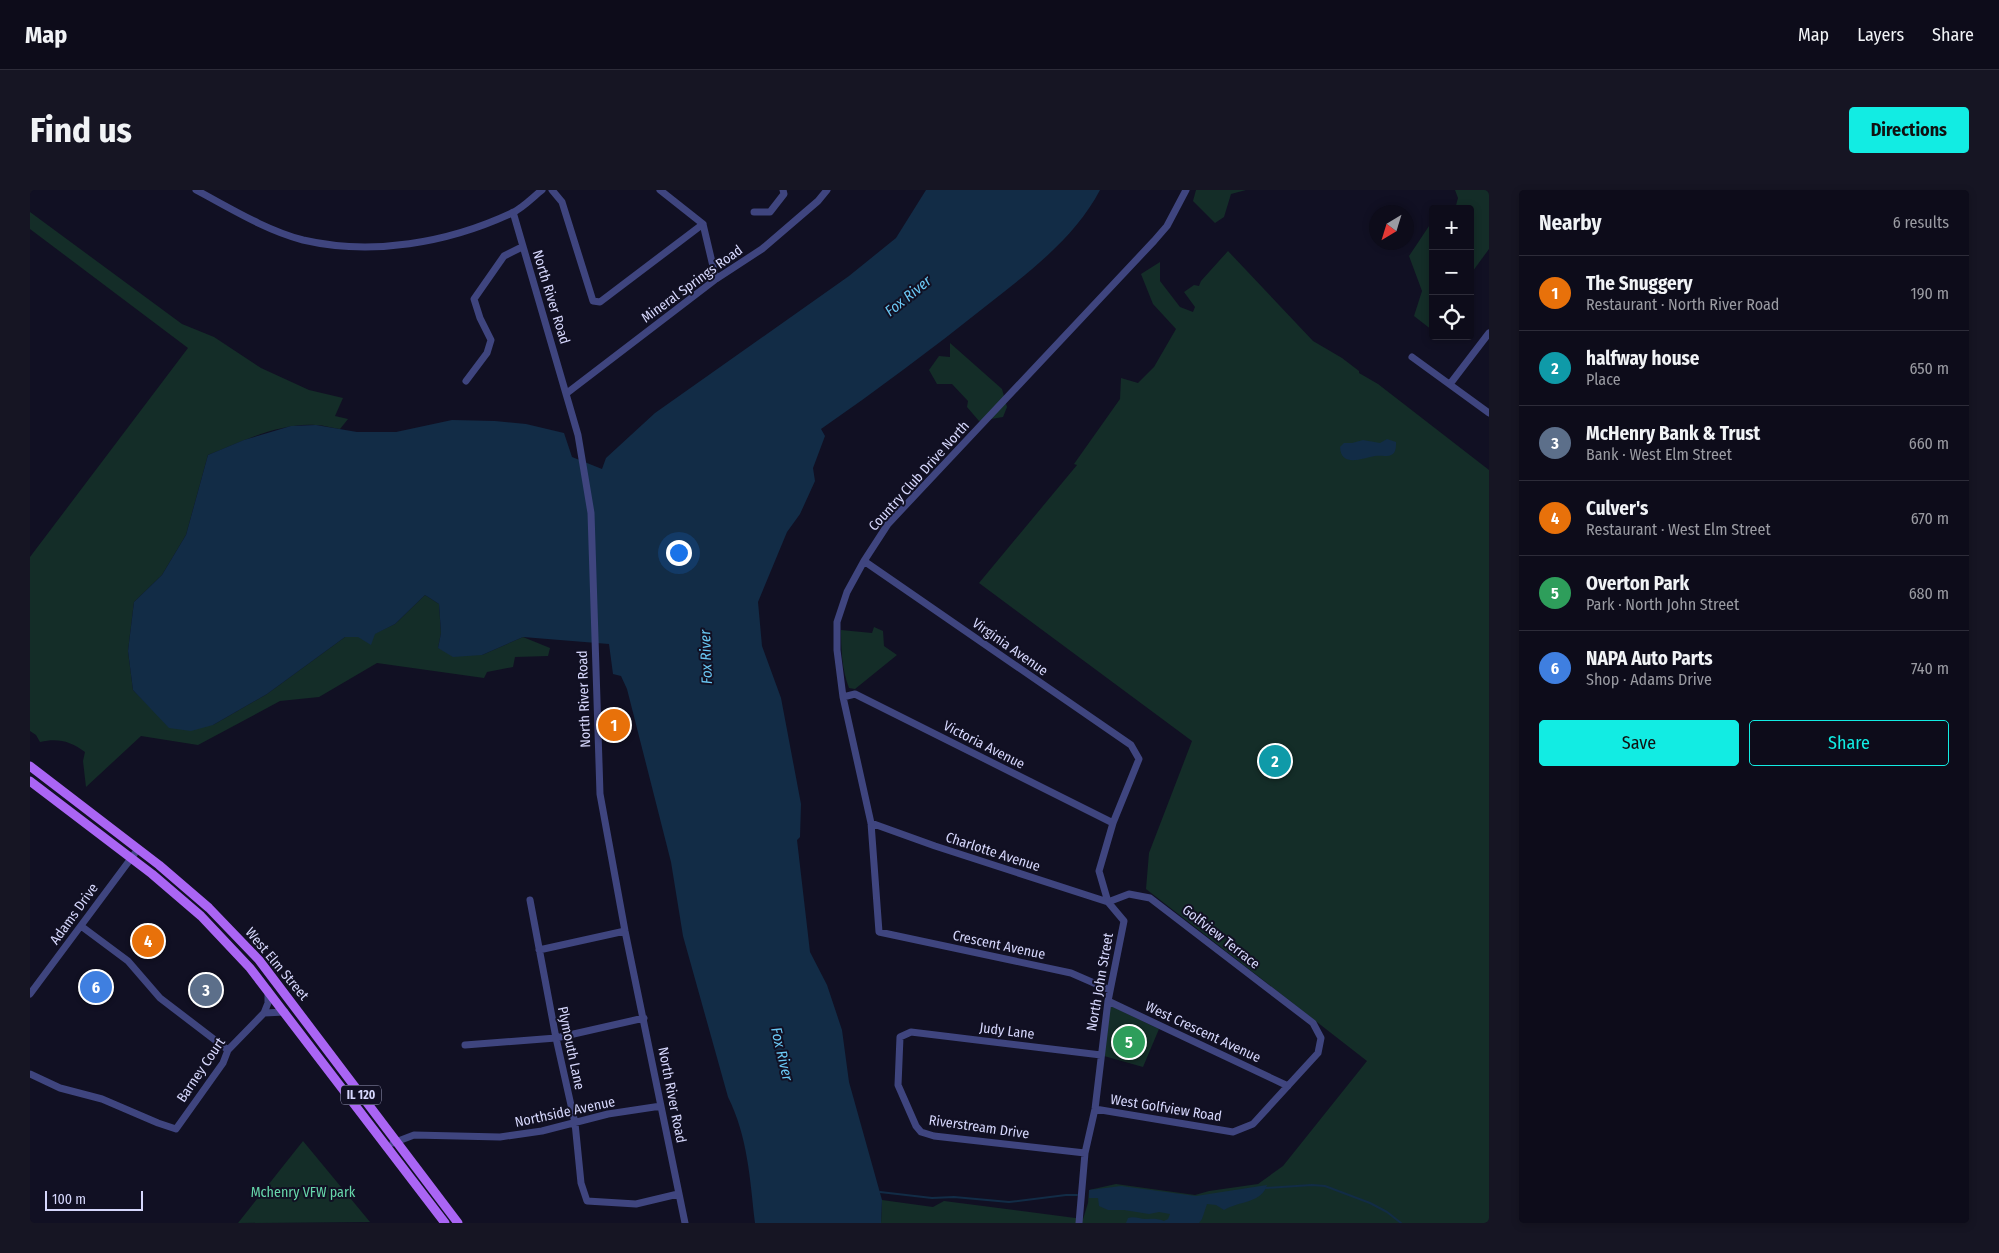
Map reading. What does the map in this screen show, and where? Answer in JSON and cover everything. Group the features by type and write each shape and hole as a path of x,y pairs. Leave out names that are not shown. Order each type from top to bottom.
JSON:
{"main road":[{"name":"West Elm Street","path":"30,766 159,865 209,908 259,960 458,1223"},
{"name":"West Elm Street","path":"30,781 152,874 201,916 250,968 446,1223"}],"street":[{"path":"196,190 266,226 303,240 356,247 397,246 446,236 513,212 542,190"},
{"path":"552,190 562,202 594,301 600,302 703,224"},
{"path":"660,190 703,224 716,279"},
{"path":"754,212 770,212 784,194 783,190"},
{"name":"Mineral Springs Road","path":"567,394 716,279 762,249 818,201 827,190"},
{"name":"Country Club Drive North","path":"879,932 871,823 843,697 837,650 837,622 847,592 888,524 1154,241 1167,226 1186,190"},
{"name":"North River Road","path":"513,212 578,435 591,513 600,794 625,931 685,1223"},
{"path":"466,381 487,353 491,340 480,318 474,299 504,256 522,247"},
{"path":"1450,384 1489,333"},
{"path":"1412,356 1489,413"},
{"name":"Virginia Avenue","path":"864,561 1131,745 1139,758"},
{"name":"Victoria Avenue","path":"843,697 855,694 1113,823"},
{"name":"North John Street","path":"1079,1223 1085,1153 1096,1109 1108,1001 1124,921 1108,902 1099,872 1113,823 1139,758"},
{"name":"Charlotte Avenue","path":"871,823 935,846 1108,902"},
{"name":"Adams Drive","path":"30,994 138,849"},
{"name":"Golfview Terrace","path":"1108,902 1129,894 1150,898 1313,1023"},
{"name":"Plymouth Lane","path":"530,900 556,1038 575,1123 581,1183 588,1201 636,1204 678,1194"},
{"path":"81,926 128,962 160,998 228,1050"},
{"path":"539,950 625,931"},
{"name":"Crescent Avenue","path":"879,932 1071,973 1110,990"},
{"path":"268,990 268,1003 264,1014 285,1012"},
{"name":"West Crescent Avenue","path":"1108,1001 1288,1086"},
{"name":"Barney Court","path":"30,1074 60,1088 102,1099 176,1129 223,1063 228,1050 264,1014"},
{"path":"465,1045 556,1038 644,1018"},
{"name":"West Golfview Road","path":"1096,1109 1233,1132 1253,1124 1318,1053 1321,1038 1313,1023"},
{"name":"Judy Lane","path":"911,1032 1101,1055"},
{"name":"Riverstream Drive","path":"911,1032 900,1038 898,1085 916,1126 921,1132 934,1136 1085,1153"},
{"name":"Northside Avenue","path":"388,1148 396,1142 414,1135 500,1138 542,1131 608,1114 660,1106"}],"green space":[{"path":"1196,190 1246,190 1231,194 1224,217 1215,223 1193,201"},
{"path":"1455,190 1489,190 1489,249 1474,270 1474,205 1456,205 1458,198"},
{"path":"30,212 182,324 214,337 261,368 309,390 343,398 335,416 348,419 340,429 319,425 289,427 261,434 208,455 186,535 162,575 134,602 128,651 133,690 151,708 213,725 267,694 345,637 374,634 395,624 425,595 439,604 441,633 438,648 482,655 523,637 550,648 548,656 515,657 513,667 487,672 484,678 377,663 319,697 280,701 198,745 141,736 86,787 83,761 85,752 64,741 40,742 36,735 30,731 30,557 188,348 30,229"},
{"path":"1429,226 1429,328 1414,316 1422,291 1409,256"},
{"path":"1228,251 1313,341 1342,358 1359,373 1378,384 1489,470 1489,1223 881,1223 882,1200 933,1207 944,1201 1083,1219 1088,1203 1089,1190 1116,1184 1195,1195 1209,1191 1258,1184 1283,1166 1367,1061 1146,889 1149,853 1192,741 979,583 1077,465 1074,464 1120,399 1121,378 1138,383 1154,367 1176,329 1153,304 1141,274 1160,262 1160,281 1180,307 1193,312 1195,307 1184,292 1194,285 1199,286 1201,281"},
{"path":"950,343 1002,389 1007,407 1003,417 979,421 967,407 968,401 952,384 937,384 929,370 939,356 950,357"},
{"path":"874,627 883,631 884,646 897,655 855,689 849,688 842,659 841,630 872,633"},
{"path":"1109,1005 1159,1029 1143,1067 1104,1056"},
{"name":"Mchenry VFW park","path":"303,1141 370,1222 238,1223"}],"water":[{"name":"Fox River","path":"926,190 1100,190 1078,224 1034,267 925,354 821,429 825,436 813,468 815,481 800,514 787,532 758,602 762,646 781,698 801,804 800,837 797,840 810,952 827,985 842,1030 849,1082 882,1200 881,1223 755,1223 750,1175 744,1143 735,1112 728,1097 683,936 671,862 627,689 621,676 613,674 609,644 523,637 482,655 453,657 438,648 441,633 439,604 425,595 395,624 375,634 371,645 358,637 345,637 267,694 213,725 191,731 169,728 133,690 128,651 134,602 162,575 186,535 208,455 244,440 291,426 316,425 357,432 396,432 452,420 526,424 564,433 572,457 602,469 606,458 655,413 849,276 896,238"},
{"path":"1387,439 1396,442 1395,452 1390,455 1348,460 1341,453 1340,447 1344,443 1363,440 1380,443"},
{"path":"1267,1185 1264,1191 1255,1198 1224,1210 1216,1205 1207,1204 1199,1223 1126,1223 1128,1218 1133,1217 1164,1221 1168,1219 1170,1214 1108,1210 1099,1206 1098,1198 1089,1198 1089,1190 1121,1186 1196,1196"}],"waterway":[{"path":"1266,1188 1325,1186 1370,1203 1387,1212 1401,1223"},
{"path":"880,1192 932,1198 954,1197 1009,1202 1077,1195"}],"place":[{"name":"The Snuggery","path":"614,725"},
{"name":"halfway house","path":"1275,761"},
{"name":"Culver's","path":"148,941"},
{"name":"NAPA Auto Parts","path":"96,987"},
{"name":"McHenry Bank & Trust","path":"206,990"},
{"name":"Overton Park","path":"1129,1042"}]}
